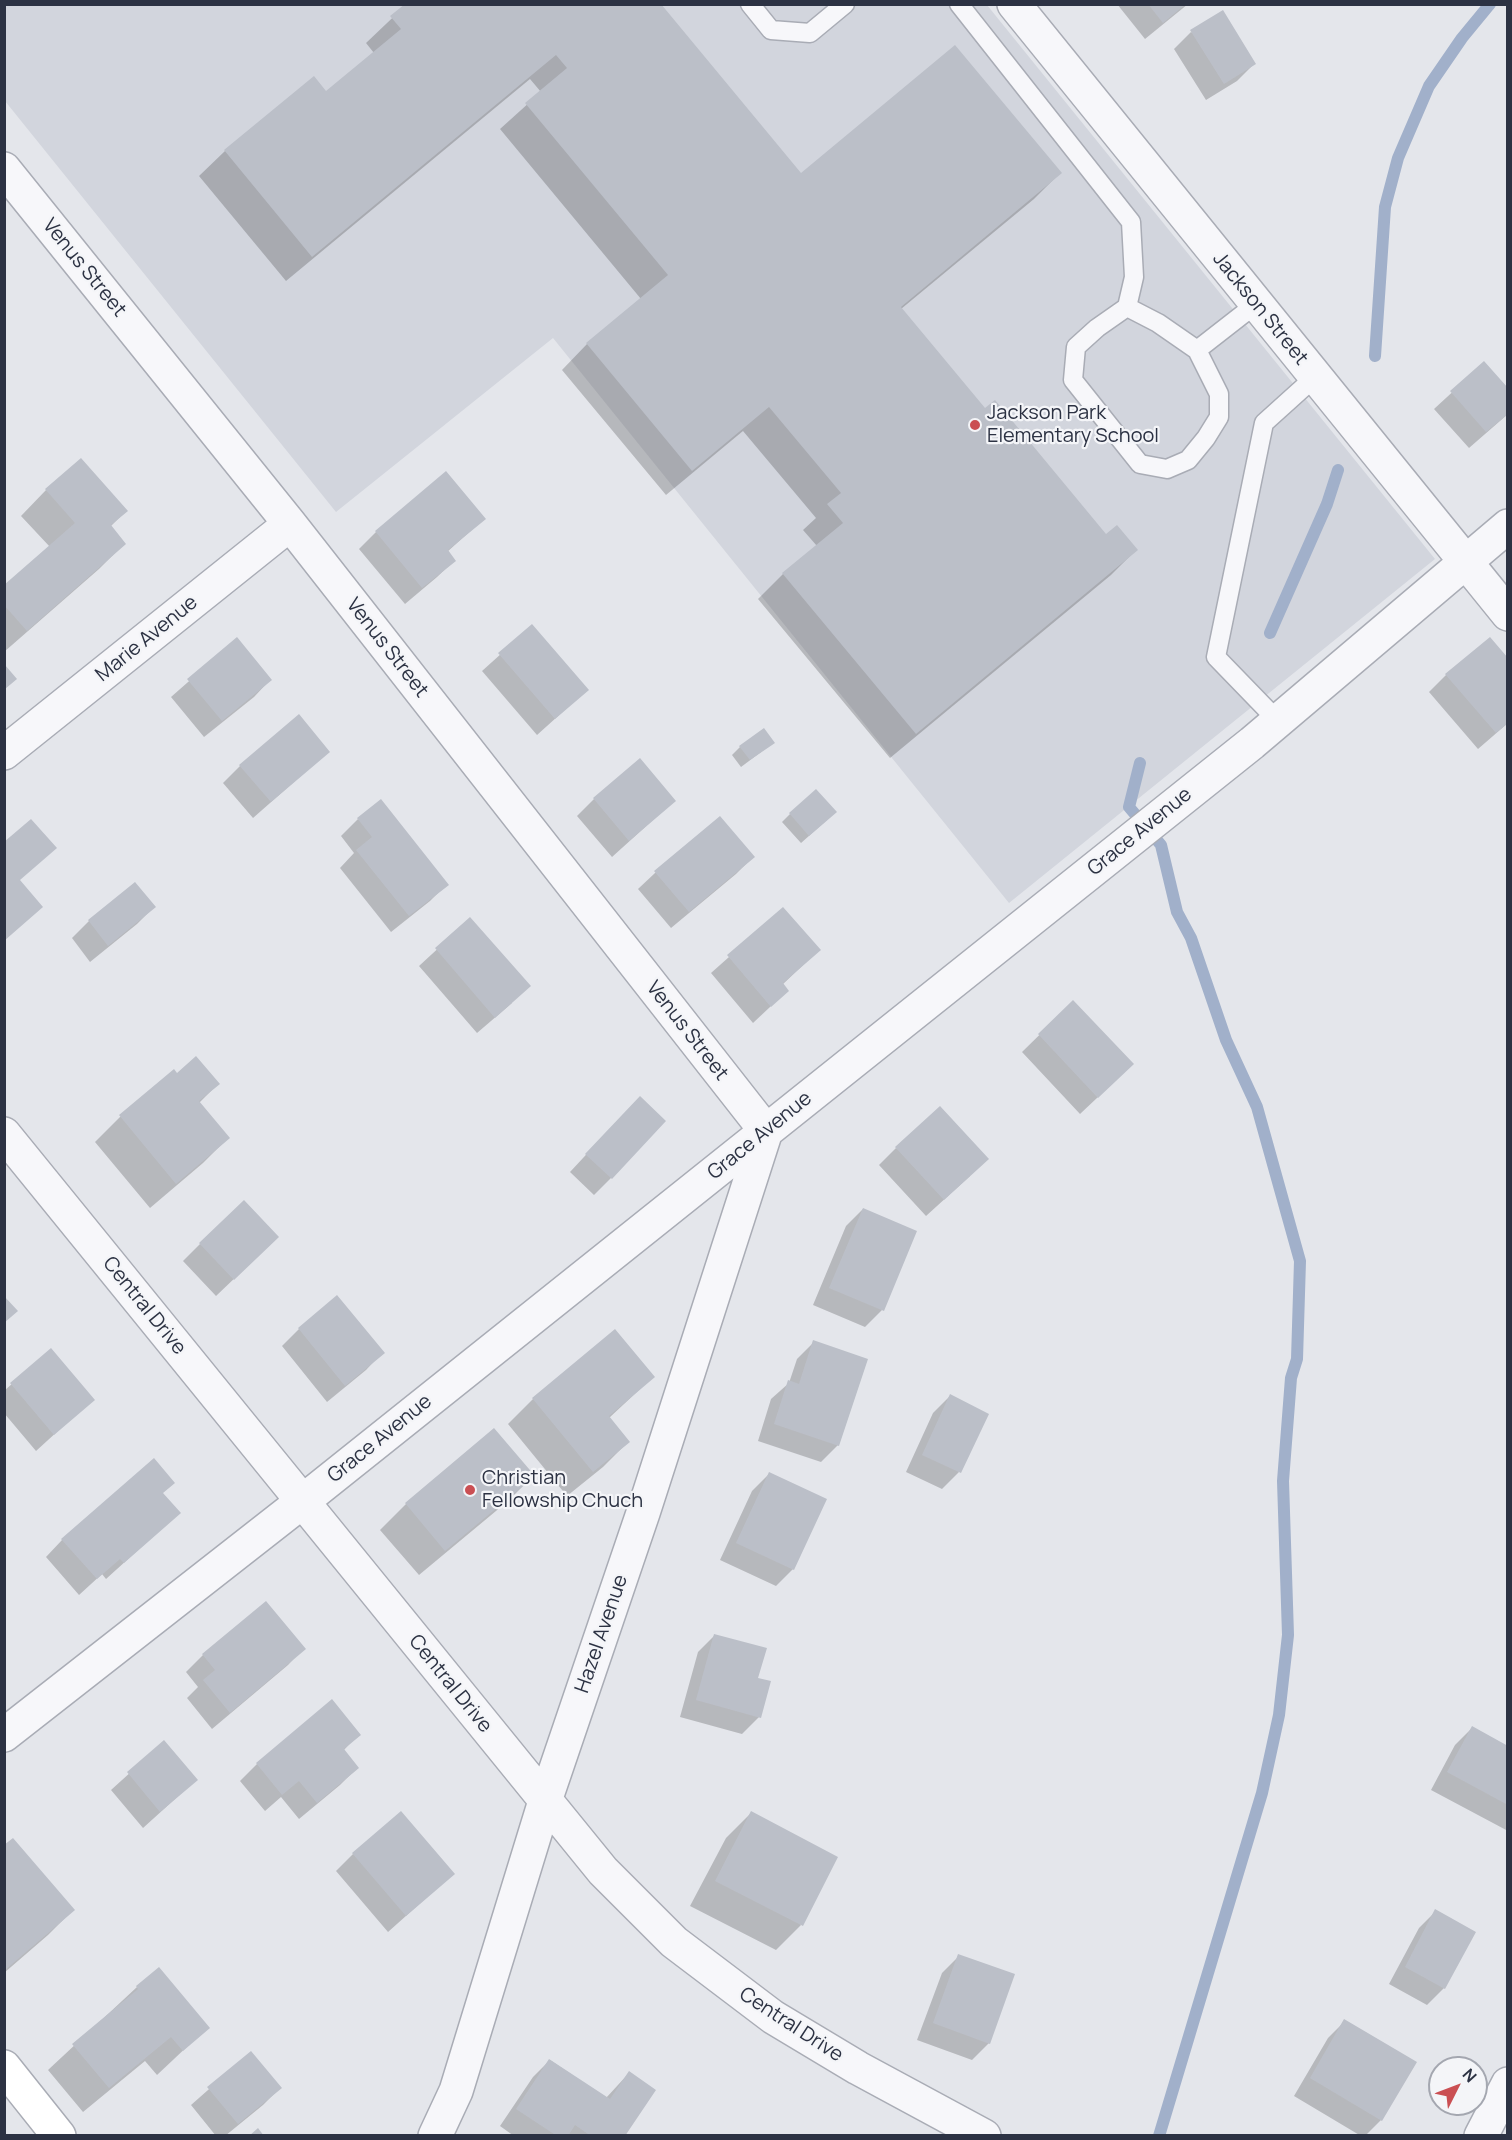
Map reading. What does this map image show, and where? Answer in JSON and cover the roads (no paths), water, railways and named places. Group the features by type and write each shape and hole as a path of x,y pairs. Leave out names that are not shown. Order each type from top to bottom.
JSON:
{"main road":[{"path":"4,2067 59,2136"}],"street":[{"name":"Jackson Street","path":"1014,4 1508,614"},
{"name":"Venus Street","path":"4,169 290,524 766,1131"},
{"name":"Marie Avenue","path":"4,753 290,524"},
{"name":"Grace Avenue","path":"4,1736 303,1501 1278,721 1508,526"},
{"name":"Hazel Avenue","path":"435,2136 456,2091 545,1801 643,1513 766,1131"},
{"name":"Central Drive","path":"4,1134 603,1871 674,1942 773,2017 858,2068 984,2136"},
{"path":"1480,2136 1508,2084"}],"lane":[{"path":"750,4 771,30 810,33 846,4"},
{"path":"959,4 1131,222 1134,277 1126,306 1076,347 1073,380 1140,464 1167,469 1188,460 1206,438 1219,417 1219,394 1197,350 1158,323 1126,306"},
{"path":"1197,350 1256,304"},
{"path":"1278,721 1216,657 1264,423 1315,377"}],"waterway":[{"path":"1375,356 1385,207 1398,158 1429,86 1462,38 1490,4"},
{"path":"1270,633 1327,504 1338,470"},
{"path":"1140,763 1129,807 1161,845 1177,912 1191,938 1226,1040 1257,1107 1300,1261 1297,1359 1291,1378 1283,1481 1288,1635 1279,1715 1262,1793 1159,2136"}],"place":[{"name":"Jackson Park Elementary School","path":"975,425"},
{"name":"Christian Fellowship Chuch","path":"470,1490"}]}
